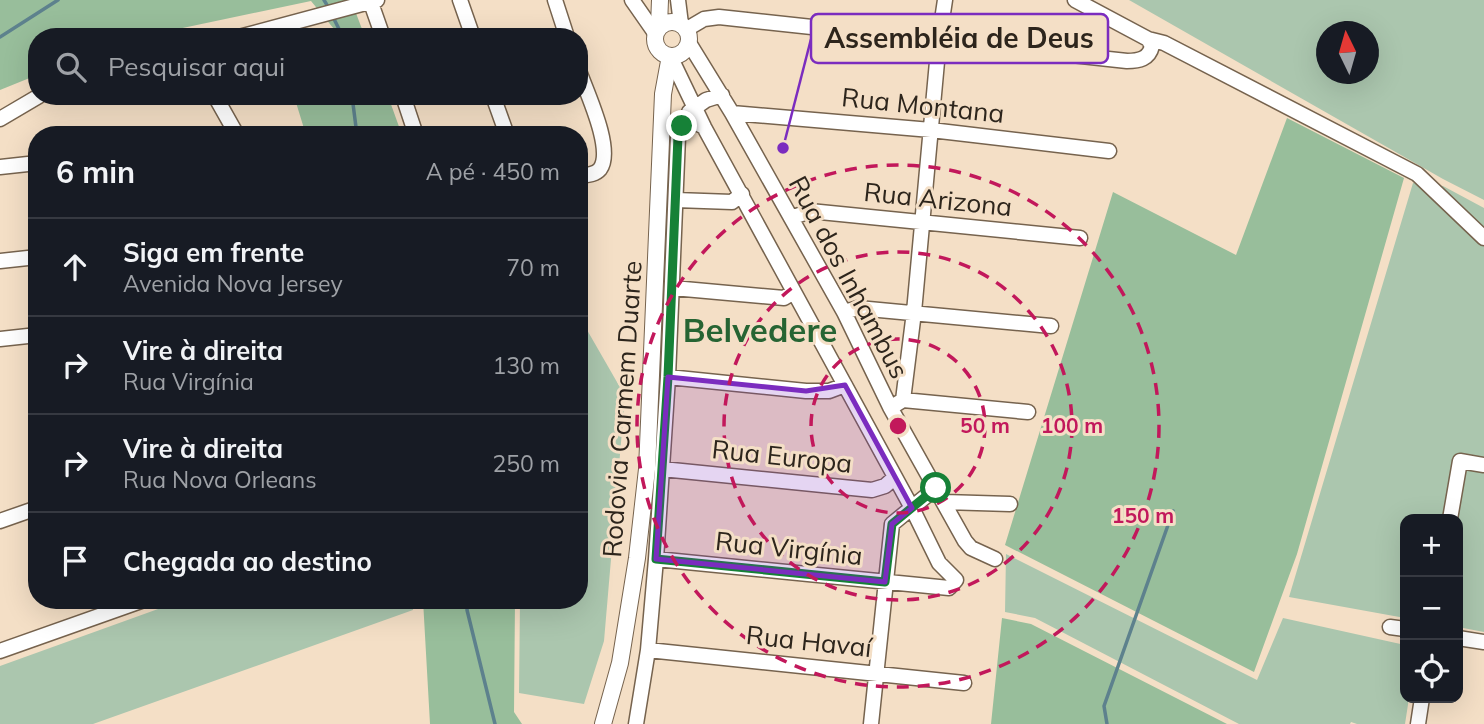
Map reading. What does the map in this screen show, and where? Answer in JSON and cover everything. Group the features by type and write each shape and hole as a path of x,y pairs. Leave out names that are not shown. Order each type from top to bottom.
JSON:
{"street":[{"path":"272,28 372,0 380,28"},
{"path":"460,0 470,28"},
{"path":"555,0 564,28"},
{"name":"Rua dos Inhambus","path":"632,0 671,35 722,95 896,404 965,541 971,548 995,559"},
{"name":"Rodovia Carmem Duarte","path":"660,0 671,35"},
{"name":"Rodovia Carmem Duarte","path":"603,724 620,663 638,558 646,469 663,94 671,35 666,0"},
{"path":"671,35 678,0"},
{"path":"945,0 914,312 896,404 1028,412"},
{"path":"1074,0 1148,39 1161,41 1410,169 1484,238"},
{"path":"671,35 704,19 719,18 1141,60 1150,52 1152,46 1148,39"},
{"name":"Rua dos Inhambus","path":"671,35 694,107 704,127 912,508 939,564 956,580"},
{"path":"636,724 649,650 656,559 673,288 678,136 694,107 722,95"},
{"path":"588,99 605,150 600,169 588,175"},
{"path":"0,119 28,102"},
{"path":"220,105 230,126"},
{"path":"406,105 413,126"},
{"path":"497,105 504,126"},
{"name":"Rua Montana","path":"732,113 931,130 1109,151"},
{"path":"682,126 694,122 704,127"},
{"path":"0,167 28,164"},
{"path":"676,200 732,202 741,194"},
{"name":"Rua Arizona","path":"791,218 810,211 1080,238"},
{"path":"0,261 28,258"},
{"path":"673,288 784,298 794,292"},
{"path":"844,312 858,308 1051,326"},
{"path":"0,340 28,336"},
{"path":"668,377 806,391 829,391 845,385"},
{"path":"1451,514 1460,461 1484,465"},
{"name":"Rua Europa","path":"662,469 872,490 885,486 894,478"},
{"path":"871,724 892,524 936,488"},
{"path":"944,502 1010,504"},
{"path":"0,521 28,511"},
{"name":"Rua Virgínia","path":"656,559 949,589 956,580"},
{"path":"0,651 119,609"},
{"path":"1390,627 1400,628"},
{"path":"1463,639 1484,642"},
{"name":"Rua Havaí","path":"649,650 964,683"},
{"path":"1418,724 1421,703"}],"highlighted area":[{"path":"668,377 806,391 845,385 912,508 892,524 885,582 656,559"}],"green space":[{"path":"0,0 351,0 362,28 333,28 311,1 183,28 28,28 28,79 0,90"},
{"path":"1129,0 1484,0 1484,200 1443,179"},
{"path":"297,105 391,105 399,126 303,126"},
{"path":"1287,118 1404,178 1297,554 1254,672 1005,545 1113,192 1236,255"},
{"path":"1413,183 1443,186 1484,208 1484,632 1463,628 1463,514 1400,514 1400,617 1289,597"},
{"path":"588,332 625,396 604,641 584,704 519,693 520,609 588,609"},
{"path":"1006,554 1257,680 1283,618 1400,644 1400,703 1408,703 1405,724 1239,724 1035,618 1005,612"},
{"path":"158,609 413,609 93,724 0,724 0,666"},
{"path":"424,609 515,609 514,712 522,724 430,724"},
{"path":"1002,618 1031,624 1227,724 991,724"}],"waterway":[{"path":"0,37 58,0"},
{"path":"324,0 330,10"},
{"path":"333,17 338,28"},
{"path":"353,105 356,126"},
{"path":"1107,724 1104,706 1173,511"},
{"path":"467,609 495,724"}],"place":[{"name":"Assembléia de Deus","path":"783,148"}],"district":[{"name":"Belvedere","path":"760,329"}],"route":[{"path":"682,126 678,136 673,288 656,559 885,582 892,524 936,488"}]}
